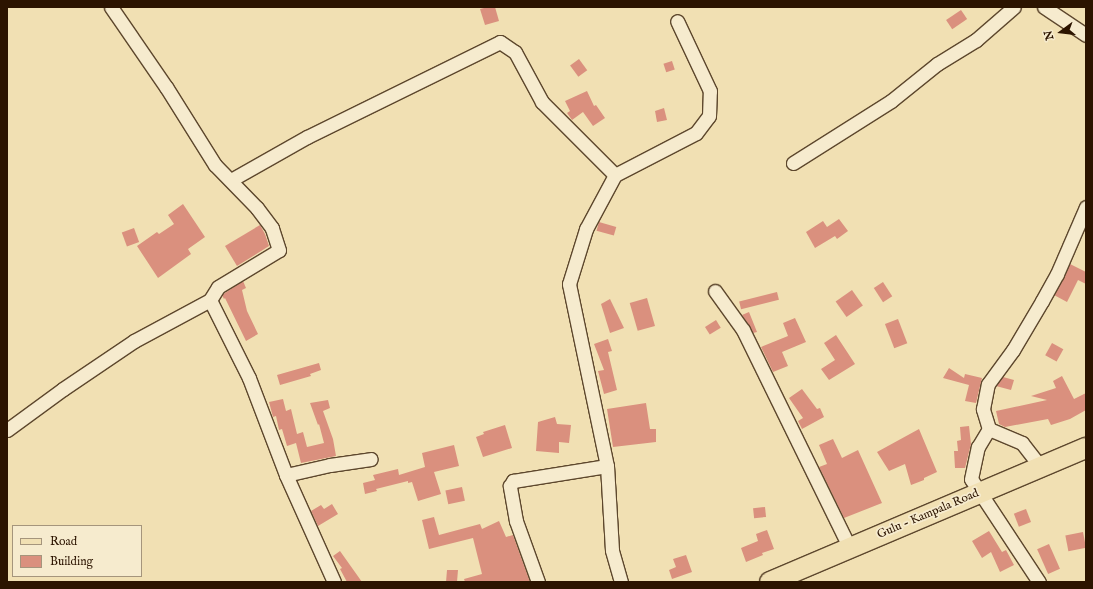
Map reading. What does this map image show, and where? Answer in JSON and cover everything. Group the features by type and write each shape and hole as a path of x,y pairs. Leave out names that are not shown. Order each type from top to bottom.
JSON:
{"main road":[{"name":"Gulu - Kampala Road","path":"770,582 1086,448"}],"street":[{"path":"7,430 63,389 134,341 210,300 218,287 279,250 272,228 257,208 216,164 166,87 111,7"},
{"path":"793,163 891,101 937,64 976,40 1014,7"},
{"path":"1044,7 1086,35"},
{"path":"621,582 612,550 607,466 568,284 586,229 615,175 696,133 709,116 710,91 677,21"},
{"path":"231,180 307,137 500,42 515,52 542,102 615,175"},
{"path":"1040,582 971,480 978,447 988,429 983,409 988,384 1013,350 1042,301 1086,208"},
{"path":"715,291 743,330 850,548"},
{"path":"210,300 249,378 286,475 334,582"},
{"path":"988,429 1022,443 1041,467"},
{"path":"286,475 330,465 372,459"},
{"path":"538,582 516,521 510,486 513,481 607,466"}],"building":[{"path":"495,7 499,21 485,25 480,9"},
{"path":"961,10 967,19 952,29 946,20"},
{"path":"579,59 587,70 578,77 570,65"},
{"path":"672,61 675,70 666,72 663,64"},
{"path":"587,91 594,106 596,105 605,118 593,126 583,112 572,120 567,113 570,111 565,101"},
{"path":"664,108 667,120 657,122 655,111"},
{"path":"183,204 205,237 188,249 191,254 158,278 137,246 157,232 159,234 174,224 168,215"},
{"path":"839,219 848,231 837,239 835,236 815,248 806,232 823,221 827,227"},
{"path":"599,222 616,227 614,236 597,231"},
{"path":"260,225 269,246 237,266 225,246"},
{"path":"134,228 139,242 127,247 122,232"},
{"path":"1070,264 1086,272 1086,284 1078,280 1067,302 1054,295"},
{"path":"243,281 246,288 242,290 247,311 258,334 246,341 225,298 224,299 222,295"},
{"path":"883,282 892,296 883,302 874,288"},
{"path":"852,290 863,306 847,317 836,301"},
{"path":"777,292 779,300 741,309 739,301"},
{"path":"647,298 655,326 638,331 630,303"},
{"path":"610,299 624,328 610,333 601,304"},
{"path":"749,312 757,332 753,333 742,315"},
{"path":"795,318 806,342 782,352 788,366 773,372 761,347 788,336 783,323"},
{"path":"898,319 907,343 894,348 885,324"},
{"path":"716,320 721,328 710,335 705,327"},
{"path":"836,335 855,364 829,380 821,369 835,360 824,343"},
{"path":"608,339 612,351 608,352 617,390 604,394 598,371 604,370 594,344"},
{"path":"1052,343 1063,349 1057,362 1045,355"},
{"path":"319,363 321,370 310,374 311,376 280,385 277,375"},
{"path":"949,368 964,378 965,374 982,378 976,403 965,401 969,385 943,378"},
{"path":"1062,376 1074,399 1086,393 1086,410 1070,419 1051,425 1048,419 1005,427 999,424 996,411 1047,400 1031,396 1056,388 1053,381"},
{"path":"1003,377 1014,380 1011,390 996,386"},
{"path":"802,389 817,409 820,408 824,417 802,429 798,421 803,418 789,398"},
{"path":"283,399 286,411 291,409 297,434 303,432 307,447 324,443 319,424 318,425 310,403 328,400 330,408 323,411 333,439 336,456 301,463 296,443 287,446 282,429 279,430 276,416 273,417 269,402"},
{"path":"646,403 650,429 656,429 656,442 613,447 607,409"},
{"path":"555,417 557,424 571,425 569,443 559,442 559,453 536,451 538,422"},
{"path":"505,425 512,448 483,457 476,437 484,434 483,432"},
{"path":"969,426 971,444 965,468 955,468 954,451 958,451 957,441 961,440 960,427"},
{"path":"919,429 937,472 924,478 924,480 911,485 905,464 889,471 877,452"},
{"path":"833,439 842,458 858,450 882,503 844,518 819,467 827,464 819,445"},
{"path":"454,445 459,466 434,472 441,494 418,501 412,482 408,483 408,481 376,489 377,491 365,494 363,483 375,480 373,475 398,469 399,475 425,467 422,453"},
{"path":"462,487 465,501 448,504 445,491"},
{"path":"332,504 338,514 318,526 311,511 321,505 324,509"},
{"path":"765,507 766,517 754,518 753,508"},
{"path":"1026,509 1031,522 1019,527 1014,514"},
{"path":"434,517 439,535 480,524 482,529 499,521 506,537 513,535 530,582 465,582 464,579 482,574 473,538 429,549 422,520"},
{"path":"767,530 774,549 762,553 763,555 746,562 741,548 758,541 756,534"},
{"path":"989,531 1002,552 1006,550 1014,565 1000,572 991,552 982,558 972,541"},
{"path":"1083,532 1086,548 1068,551 1065,535"},
{"path":"1049,544 1060,569 1048,574 1037,549"},
{"path":"340,551 362,582 347,582 340,569 342,568 333,556"},
{"path":"686,555 692,572 672,579 669,570 676,567 673,559"},
{"path":"447,570 458,570 457,582 446,582"}]}
